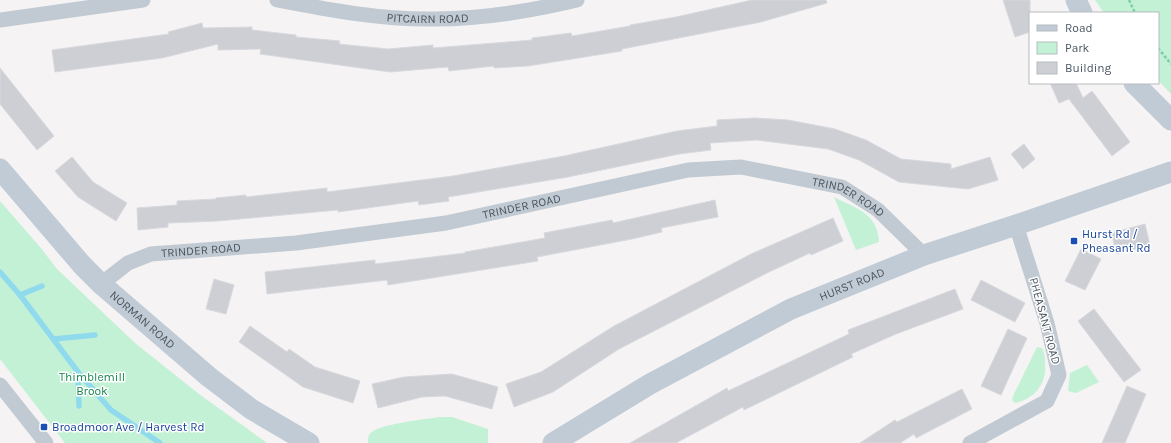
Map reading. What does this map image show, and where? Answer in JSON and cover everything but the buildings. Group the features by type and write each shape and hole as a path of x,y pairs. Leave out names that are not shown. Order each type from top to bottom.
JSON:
{"street":[{"path":"0,20 143,0"},
{"name":"PITCAIRN ROAD","path":"278,0 350,13 435,19 498,14 577,0"},
{"path":"1076,0 1082,12"},
{"path":"1135,84 1171,120"},
{"name":"TRINDER ROAD","path":"101,284 128,263 151,254 296,243 446,224 688,170 740,167 842,187 878,210 924,254"},
{"name":"NORMAN ROAD","path":"0,169 82,265 101,284 209,376 252,409 309,443"},
{"name":"HURST ROAD","path":"553,443 650,384 726,342 791,310 924,254 1016,225 1171,172"},
{"name":"PHEASANT ROAD","path":"970,443 1047,401 1059,375 1048,323 1016,225"},
{"path":"0,385 46,443"}],"path":[{"path":"1129,0 1135,12"},
{"path":"1159,49 1171,64"}],"green space":[{"path":"1095,0 1171,0 1171,94 1159,81 1159,12 1103,12"},
{"path":"834,197 857,208 870,218 878,232 879,242 856,250"},
{"name":"Thimblemill Brook","path":"0,201 57,269 135,343 199,394 267,443 65,443 0,359"},
{"path":"1037,347 1042,348 1045,356 1045,371 1042,384 1034,394 1015,403 1012,400 1013,396"},
{"path":"1087,365 1099,382 1076,393 1068,391 1070,373"},
{"path":"440,417 452,417 488,429 488,443 368,443 370,434 377,429 404,422"}],"waterway":[{"name":"Thimblemill Brook","path":"0,272 20,295 78,372 111,410 160,443"},
{"path":"20,295 42,286"},
{"path":"54,339 95,335"},
{"path":"78,372 79,406"}],"place":[{"name":"Hurst Rd / Pheasant Rd","path":"1074,241"},
{"name":"Broadmoor Ave / Harvest Rd","path":"44,427"}]}
